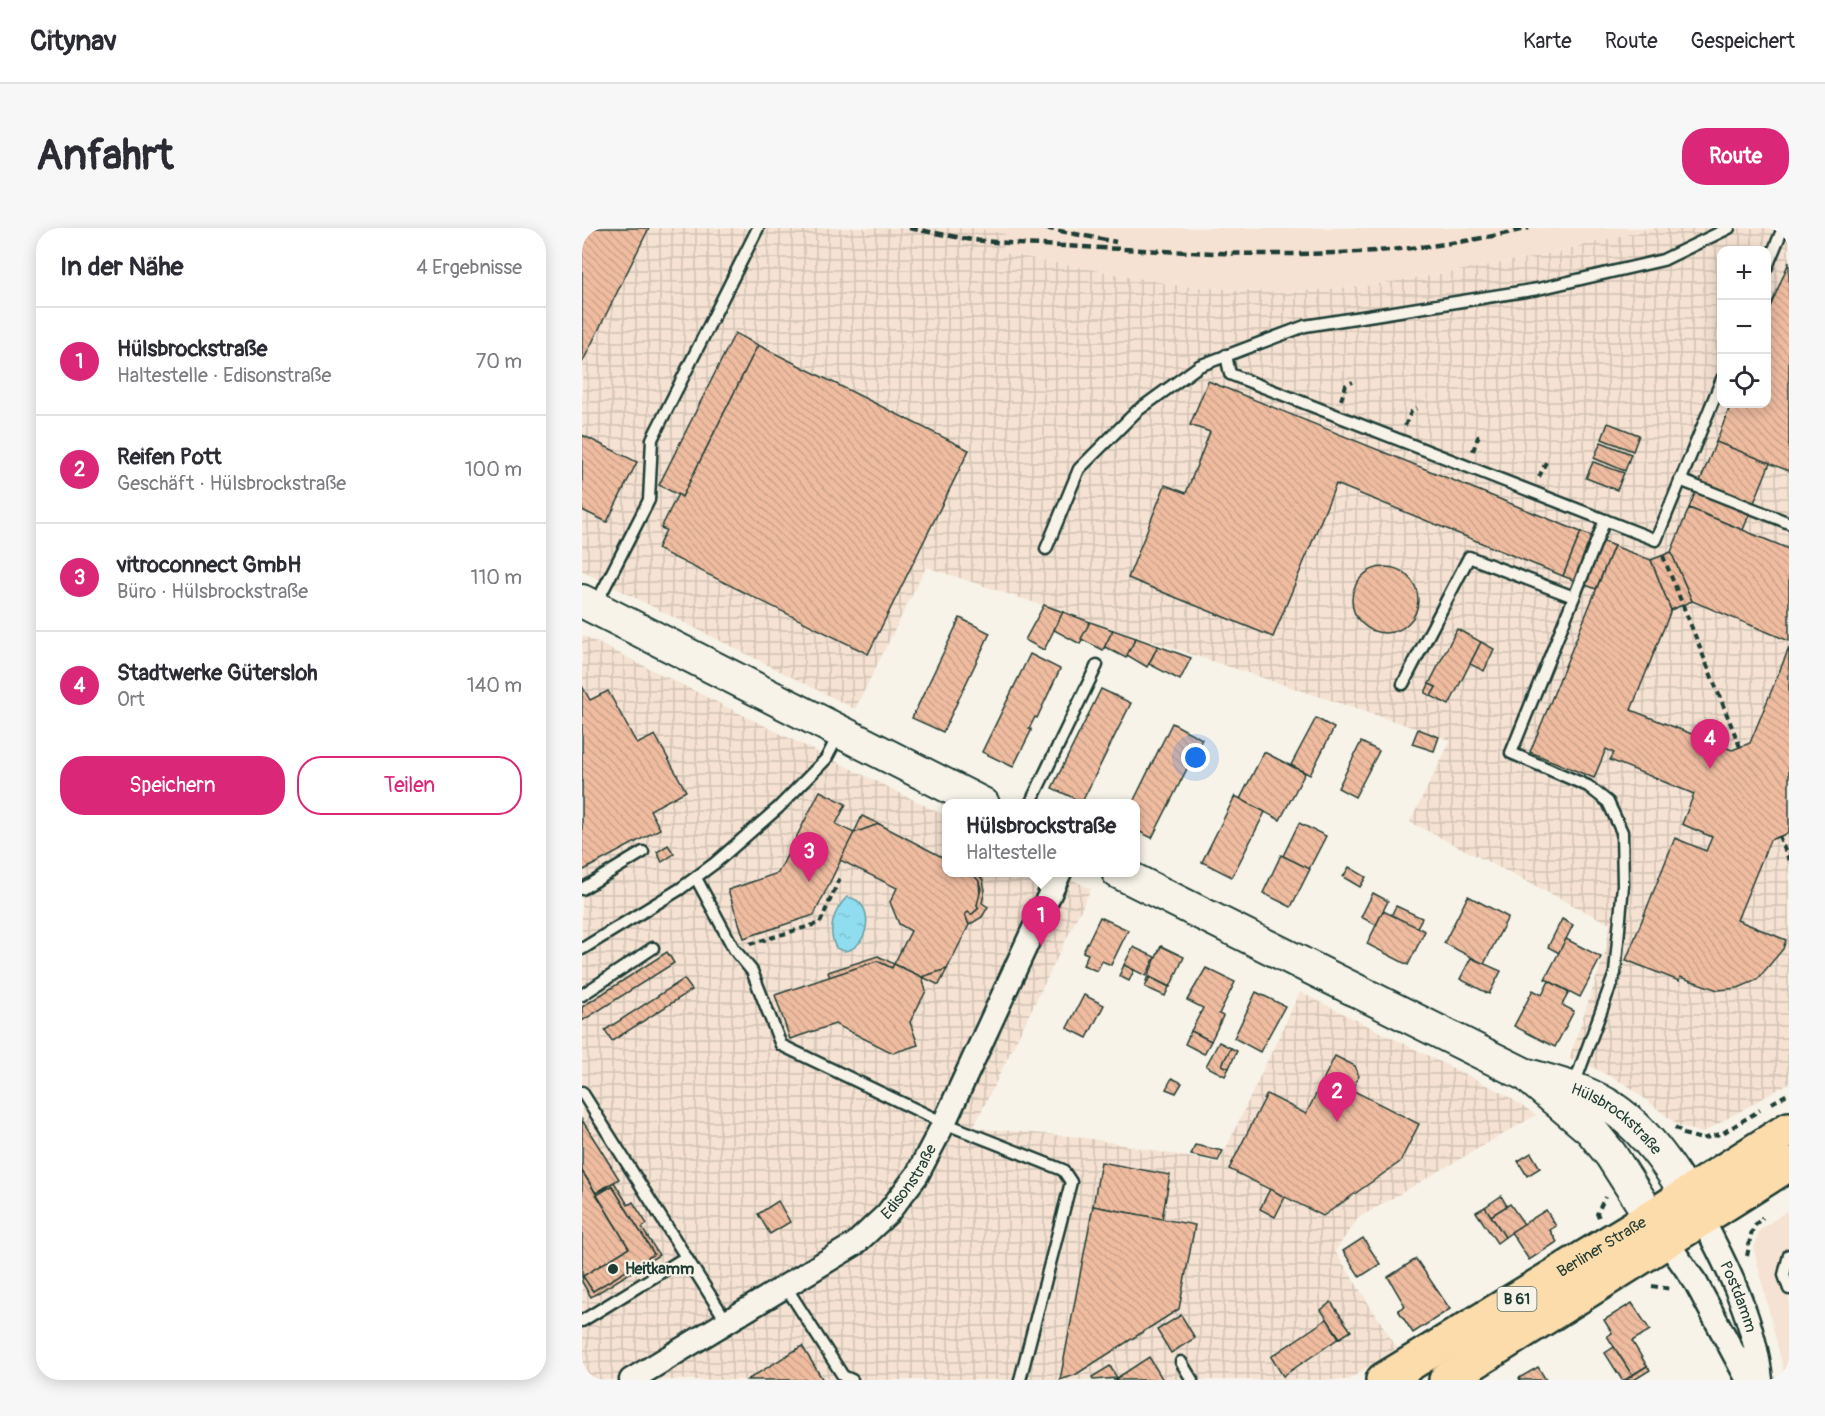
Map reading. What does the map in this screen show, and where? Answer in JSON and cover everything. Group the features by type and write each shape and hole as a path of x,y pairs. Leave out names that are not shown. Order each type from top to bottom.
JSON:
{"main road":[{"name":"Berliner Straße","path":"1446,1380 1694,1206 1789,1130"},
{"name":"Berliner Straße","path":"1694,1206 1789,1164"},
{"name":"Berliner Straße","path":"1383,1380 1659,1230"}],"street":[{"path":"588,604 973,799"},
{"name":"Edisonstraße","path":"631,1380 855,1244 887,1214 917,1175 944,1123 1058,877"},
{"name":"Hülsbrockstraße","path":"1126,877 1569,1098 1608,1104 1640,1131 1694,1206"},
{"name":"Hülsbrockstraße","path":"1569,1098 1590,1130 1611,1155 1659,1230"},
{"name":"Postdamm","path":"1694,1206 1733,1279 1758,1358 1761,1380"},
{"name":"Postdamm","path":"1659,1230 1696,1283 1748,1380"}],"lane":[{"path":"588,604 649,500 652,439 758,228"},
{"path":"1046,549 1079,469 1137,411 1199,366 1305,326 1538,289 1663,260 1730,228"},
{"path":"1771,259 1783,228"},
{"path":"1226,355 1230,374 1656,540 1717,391"},
{"path":"1680,480 1789,523"},
{"path":"1569,1098 1615,974 1623,885 1622,832 1608,802 1588,786 1511,753 1605,520"},
{"path":"1403,684 1469,557 1574,597"},
{"path":"1032,799 1097,665"},
{"path":"582,949 696,878 778,808 826,759 840,731"},
{"path":"582,889 643,852"},
{"path":"696,878 734,949 752,971 781,1045 944,1123 1063,1170 1071,1182 1020,1380"},
{"path":"582,995 653,948"},
{"path":"582,1092 727,1322"},
{"path":"1789,1255 1784,1275 1789,1289"},
{"path":"582,1321 686,1257"},
{"path":"786,1287 843,1376 852,1380"},
{"path":"1181,1362 1192,1380"}],"path":[{"path":"1656,540 1740,747"},
{"path":"1779,836 1789,860"},
{"path":"734,949 820,922 841,875"},
{"path":"1680,1136 1684,1133 1702,1139 1723,1132 1789,1093"},
{"path":"1601,1220 1597,1214 1602,1207 1606,1187"},
{"path":"1744,1257 1749,1255 1749,1237 1753,1225 1771,1210"},
{"path":"1648,1286 1657,1285 1680,1292"}],"shaded area":[{"path":"582,228 976,228 1006,234 1004,253 1181,286 1281,293 1365,286 1429,276 1535,257 1653,228 1789,228 1789,1083 1702,1133 1678,1125 1627,1085 1584,1063 1569,1059 1606,949 1610,924 1410,822 1451,740 926,567 855,709 582,571"},
{"path":"976,228 1653,228 1535,257 1429,276 1365,286 1281,293 1181,286 1004,253 1006,234"},
{"path":"582,635 942,814 942,877 1067,877 1091,889 973,1128 1081,1137 1219,1163 1300,992 1503,1093 1536,1115 1358,1218 1335,1251 1397,1348 1348,1380 582,1380"},
{"path":"1789,1209 1789,1380 1786,1380 1754,1250 1759,1231"}],"water":[{"path":"847,897 857,900 863,907 866,926 859,943 852,949 843,951 836,948 833,942 832,928 838,908"}],"building":[{"path":"582,228 649,228 582,363"},
{"path":"1789,262 1789,471 1716,442 1729,408 1771,408 1771,305"},
{"path":"735,333 758,345 682,497 659,485"},
{"path":"758,345 969,450 868,654 657,549 666,530 661,528 678,494 682,497"},
{"path":"1208,381 1581,532 1563,576 1336,484 1273,637 1128,578 1165,485 1186,493 1210,432 1190,425"},
{"path":"1608,423 1639,435 1633,451 1602,439"},
{"path":"582,435 637,462 607,522 582,510"},
{"path":"1601,442 1631,454 1625,471 1594,458"},
{"path":"1716,442 1770,463 1743,530 1689,508"},
{"path":"1593,462 1624,473 1617,490 1586,478"},
{"path":"1689,508 1789,549 1789,641 1692,601 1671,552"},
{"path":"1581,532 1614,546 1596,589 1563,576"},
{"path":"1614,546 1651,560 1671,610 1631,710 1732,750 1740,747 1750,743 1789,648 1789,833 1770,840 1737,920 1786,940 1783,949 1757,980 1738,988 1718,990 1680,977 1679,981 1626,960 1675,838 1706,851 1712,837 1682,824 1694,794 1610,760 1614,753 1606,749 1594,778 1530,752"},
{"path":"1671,552 1692,601 1671,610 1651,560"},
{"path":"1378,567 1392,567 1404,572 1413,581 1418,600 1416,613 1409,624 1392,633 1378,633 1366,628 1357,619 1352,607 1352,593 1357,581 1366,572"},
{"path":"1044,605 1063,612 1044,650 1025,640"},
{"path":"1063,612 1090,622 1080,644 1054,630"},
{"path":"960,618 990,633 943,732 912,718"},
{"path":"1090,622 1113,630 1103,650 1081,639"},
{"path":"1457,629 1481,642 1449,705 1431,696 1436,687 1429,684"},
{"path":"1113,630 1136,638 1126,658 1105,647 1103,650"},
{"path":"1136,638 1158,646 1147,667 1127,655"},
{"path":"1481,642 1494,649 1484,671 1470,664"},
{"path":"1158,646 1191,658 1180,680 1149,664"},
{"path":"1030,654 1060,669 1037,718 1035,717 1029,729 1031,731 1013,767 982,752"},
{"path":"1429,684 1436,687 1431,696 1425,693"},
{"path":"582,686 590,700 608,691 637,744 655,735 686,791 650,810 660,829 582,871"},
{"path":"1101,689 1131,703 1083,799 1076,799 1052,788"},
{"path":"1316,718 1334,728 1310,775 1291,765"},
{"path":"1172,723 1202,739 1152,838 1140,832 1140,799 1134,799"},
{"path":"1418,729 1439,737 1434,751 1412,744"},
{"path":"1361,742 1379,751 1355,797 1338,788"},
{"path":"1264,752 1305,773 1280,820 1240,799"},
{"path":"820,791 846,804 836,824 854,833 814,915 744,938 728,890 778,873"},
{"path":"1235,796 1265,812 1232,877 1202,862"},
{"path":"862,816 879,824 854,833"},
{"path":"1299,823 1326,836 1309,869 1283,856"},
{"path":"879,824 942,857 942,877 975,877 979,881 980,898 977,905 979,908 971,915 969,912 965,914 969,925 947,969 922,977 894,964 911,931 899,924 890,902 897,888 840,860 854,833"},
{"path":"668,845 674,854 662,862 657,852"},
{"path":"1281,855 1310,869 1291,907 1263,893"},
{"path":"1349,867 1366,877 1360,887 1343,877"},
{"path":"975,877 981,877 983,880 985,890 982,903 988,907 982,917 969,925 965,914 969,912 971,915 979,908 977,905 981,889"},
{"path":"1373,893 1388,901 1376,925 1361,917"},
{"path":"1468,896 1508,917 1484,964 1444,943"},
{"path":"1396,906 1422,918 1416,929 1391,916"},
{"path":"1383,911 1425,931 1408,965 1367,944"},
{"path":"1100,917 1128,930 1111,965 1102,961 1097,971 1083,965 1088,954 1083,952"},
{"path":"1562,919 1573,925 1559,953 1548,947"},
{"path":"1566,939 1601,957 1580,997 1545,979"},
{"path":"1161,946 1184,957 1170,987 1156,980 1154,985 1146,981"},
{"path":"1133,947 1155,957 1146,976 1124,965"},
{"path":"667,952 674,963 582,1021 582,1007"},
{"path":"878,956 894,964 892,968 877,961 830,977 828,972"},
{"path":"1471,958 1501,971 1489,994 1460,979"},
{"path":"877,961 892,968 894,964 922,977 926,991 910,1022 918,1045 893,1053 835,1024 790,1039 775,995"},
{"path":"1124,965 1134,970 1129,981 1119,976"},
{"path":"1206,968 1235,982 1219,1014 1223,1016 1211,1041 1191,1031 1203,1008 1187,1000"},
{"path":"947,969 939,985 922,977"},
{"path":"1150,977 1169,987 1165,996 1145,987"},
{"path":"684,979 692,990 612,1041 605,1030"},
{"path":"1549,981 1569,992 1562,1005 1574,1011 1555,1047 1514,1026 1533,990 1542,995"},
{"path":"1256,992 1285,1006 1260,1052 1234,1038"},
{"path":"1084,995 1104,1005 1087,1038 1067,1028"},
{"path":"1191,1031 1211,1041 1204,1054 1185,1044"},
{"path":"1219,1042 1231,1048 1222,1065 1229,1068 1225,1076 1206,1066"},
{"path":"1231,1048 1237,1051 1229,1068 1222,1065"},
{"path":"1335,1056 1355,1066 1359,1076 1352,1090 1419,1124 1400,1162 1323,1216 1229,1169 1267,1094 1306,1114"},
{"path":"1172,1078 1182,1083 1176,1093 1166,1089"},
{"path":"582,1120 619,1179 596,1193 582,1171"},
{"path":"1195,1145 1223,1151 1218,1161 1191,1155"},
{"path":"1531,1153 1540,1168 1527,1176 1518,1161"},
{"path":"1101,1162 1170,1175 1162,1219 1093,1206"},
{"path":"582,1171 629,1248 582,1277"},
{"path":"614,1182 628,1205 633,1202 647,1224 642,1228 659,1255 591,1297 582,1282 583,1276 593,1291 654,1254 612,1186 596,1193"},
{"path":"612,1186 654,1254 593,1291 583,1276 629,1248 597,1195"},
{"path":"1270,1189 1285,1197 1275,1217 1260,1209"},
{"path":"1501,1196 1507,1206 1491,1216 1485,1207"},
{"path":"778,1201 790,1222 770,1234 758,1214"},
{"path":"1510,1204 1524,1224 1505,1237 1491,1216"},
{"path":"1093,1206 1195,1225 1179,1309 1075,1375 1060,1380"},
{"path":"1485,1207 1505,1237 1497,1243 1476,1212"},
{"path":"1546,1210 1556,1226 1550,1230 1557,1242 1529,1260 1511,1232"},
{"path":"1363,1238 1380,1264 1360,1277 1343,1251"},
{"path":"1416,1259 1450,1309 1413,1333 1398,1310 1405,1306 1388,1277"},
{"path":"1331,1302 1351,1331 1340,1338 1321,1310"},
{"path":"1632,1303 1650,1330 1632,1341 1647,1366 1632,1375 1607,1336 1612,1333 1604,1320"},
{"path":"1181,1315 1195,1338 1171,1353 1157,1330"},
{"path":"1327,1319 1339,1338 1283,1376 1271,1357"},
{"path":"802,1346 823,1380 747,1380"},
{"path":"1614,1347 1632,1375 1625,1380 1622,1380 1605,1353"},
{"path":"1149,1357 1163,1380 1113,1380 1117,1378"},
{"path":"1110,1366 1117,1378 1094,1380 1092,1377"},
{"path":"1647,1366 1650,1370 1634,1380 1625,1380"},
{"path":"1538,1367 1546,1380 1520,1380 1519,1378"}],"railway":[{"path":"909,228 972,240 1019,244 1275,254 1403,249 1466,241 1529,228"},
{"path":"1045,228 1116,242"}],"place":[{"name":"Stadtwerke Gütersloh","path":"1710,769"},
{"name":"vitroconnect GmbH","path":"809,882"},
{"name":"Hülsbrockstraße","path":"1041,946"},
{"name":"Reifen Pott","path":"1337,1122"},
{"name":"Heitkamm","path":"613,1269"}]}
